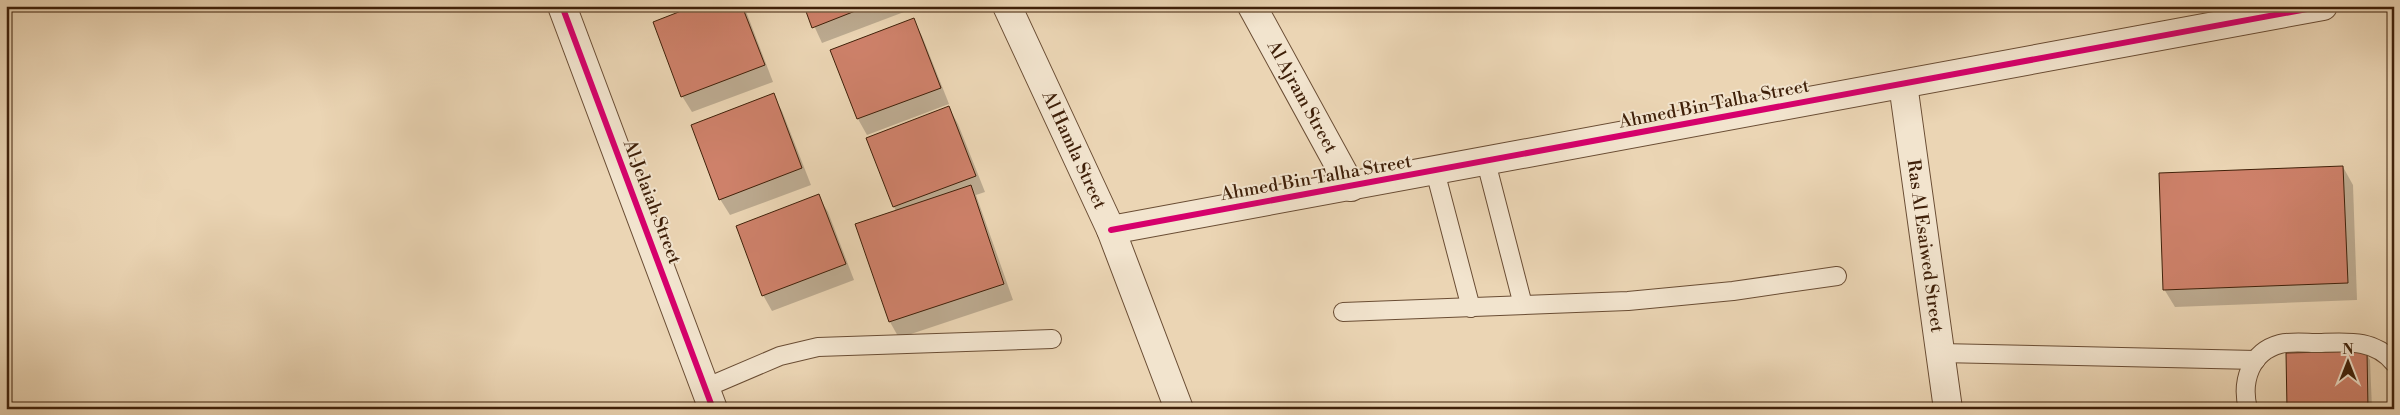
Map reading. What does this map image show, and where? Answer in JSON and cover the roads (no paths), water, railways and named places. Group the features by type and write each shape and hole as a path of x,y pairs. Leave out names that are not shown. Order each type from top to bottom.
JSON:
{"street":[{"name":"Al Jelaiah Street","path":"562,6 709,398"},
{"name":"Al Hamla Street","path":"1007,6 1111,230 1179,409"},
{"name":"Al Ajram Street","path":"1252,6 1351,187"},
{"name":"Ahmed Bin Talha Street","path":"1111,230 1435,172 2322,6"},
{"name":"Ras Al Esaiwed Street","path":"1903,84 1948,409"}],"lane":[{"path":"1486,162 1523,305"},
{"path":"1435,172 1471,308"},
{"path":"1343,312 1628,301 1704,294 1837,276"},
{"path":"709,398 780,356 818,347 1052,339"},
{"path":"2248,409 2245,385 2248,372 2256,360 2267,350 2280,344 2353,342 2378,349 2394,363"},
{"path":"1940,353 2256,360"}]}
